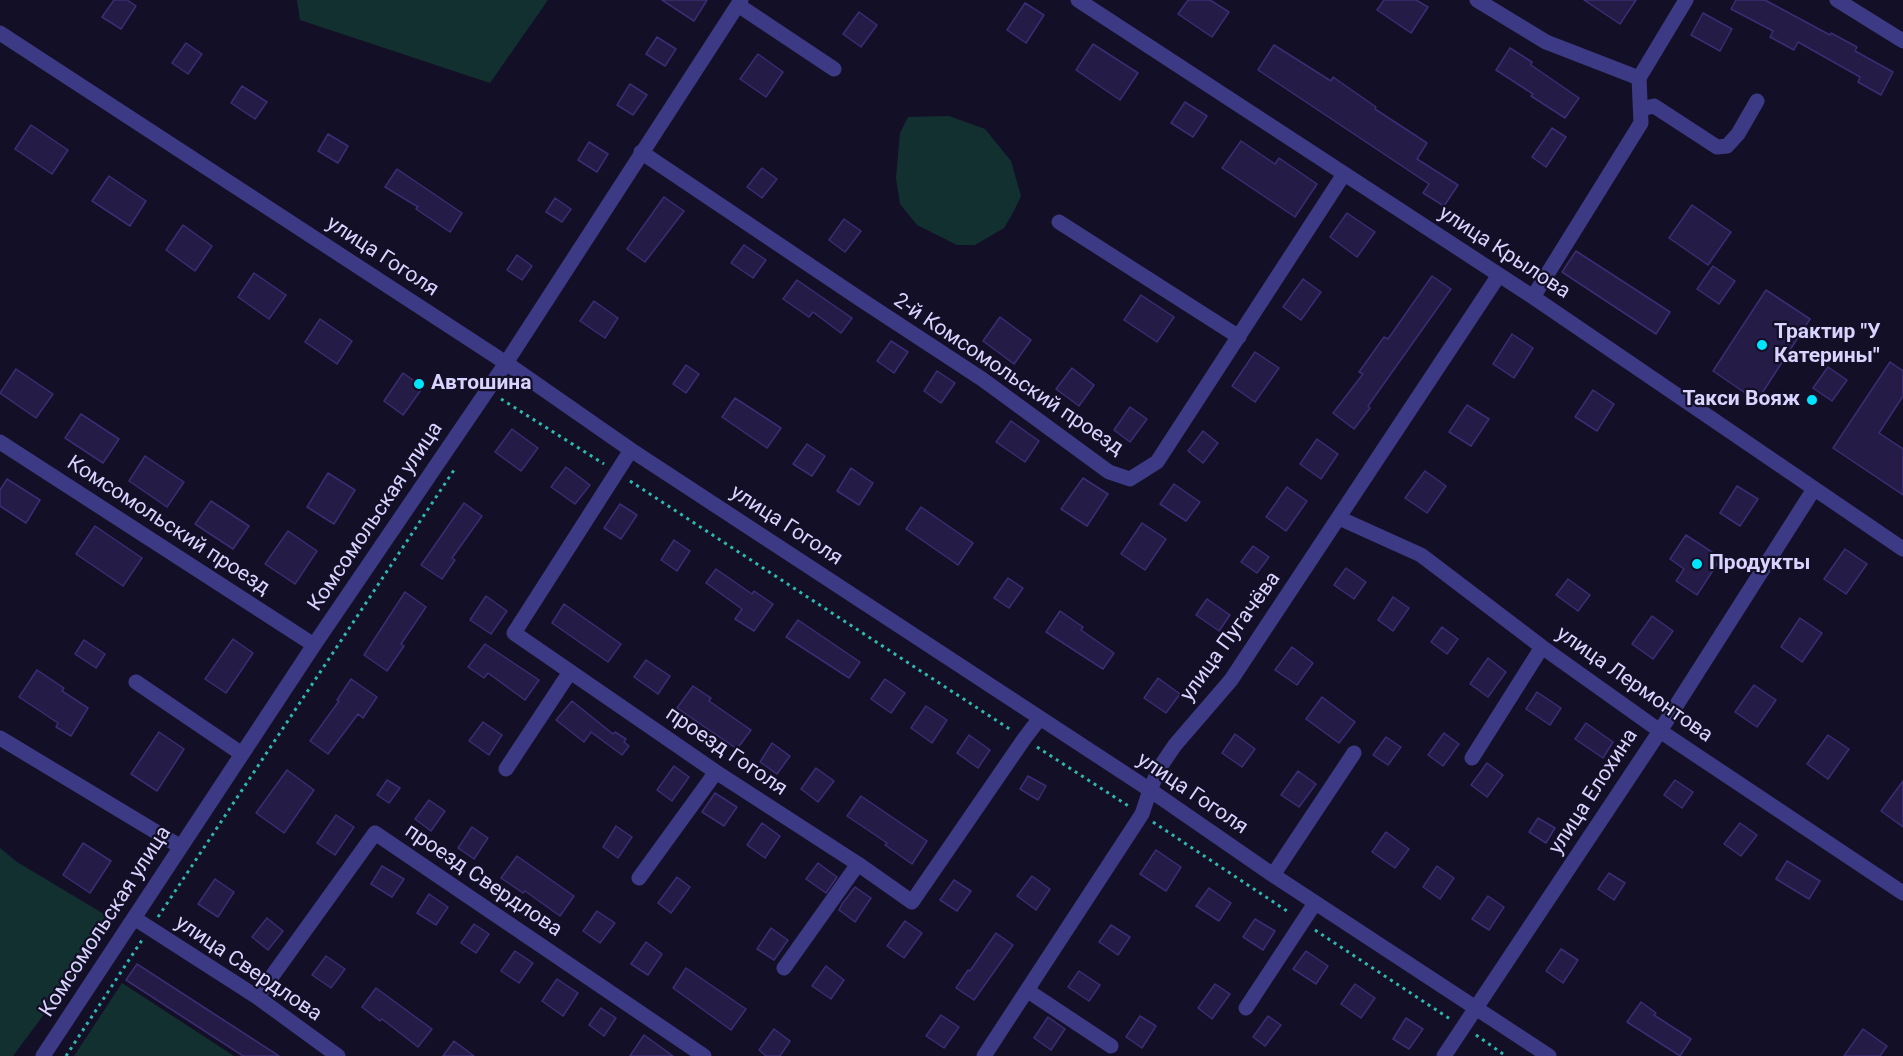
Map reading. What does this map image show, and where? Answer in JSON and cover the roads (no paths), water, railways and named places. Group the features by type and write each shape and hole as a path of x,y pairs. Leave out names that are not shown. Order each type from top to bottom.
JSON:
{"street":[{"name":"улица Крылова","path":"1078,0 1533,297 1903,549"},
{"path":"1477,0 1545,42 1639,78"},
{"path":"1533,297 1641,123 1639,78 1686,0"},
{"path":"1837,0 1903,42"},
{"path":"740,3 834,69"},
{"name":"Комсомольская улица","path":"43,1056 314,645 506,363 641,152 740,3"},
{"name":"улица Гоголя","path":"0,33 506,363 631,450 1150,790 1273,875 1548,1056"},
{"path":"1641,109 1654,106 1717,147 1727,146 1738,134 1757,101"},
{"name":"2-й Комсомольский проезд","path":"641,152 982,379 1109,472 1131,479 1157,462 1344,174"},
{"path":"1059,222 1239,337"},
{"name":"улица Пугачёва","path":"984,1056 1142,814 1160,767 1175,745 1231,680 1499,275"},
{"name":"Комсомольский проезд","path":"0,442 314,645"},
{"name":"проезд Гоголя","path":"631,450 514,633 716,772 858,864 912,902 1040,718"},
{"name":"улица Елохина","path":"1444,1056 1660,731 1814,489"},
{"name":"улица Лермонтова","path":"1339,518 1421,555 1542,647 1660,731 1903,893"},
{"path":"1472,758 1542,647"},
{"path":"506,769 570,672"},
{"path":"136,682 242,754"},
{"path":"0,738 181,847"},
{"path":"1273,875 1354,753"},
{"path":"639,878 716,772"},
{"name":"проезд Свердлова","path":"257,997 375,833 704,1056"},
{"path":"784,968 858,864"},
{"path":"1246,1008 1315,903"},
{"name":"улица Свердлова","path":"134,918 257,997 338,1056"},
{"path":"1028,991 1111,1046"}],"place":[{"name":"Трактир \"У Катерины\"","path":"1762,345"},
{"name":"Автошина","path":"419,384"},
{"name":"Такси Вояж","path":"1812,400"},
{"name":"Продукты","path":"1697,564"}]}
